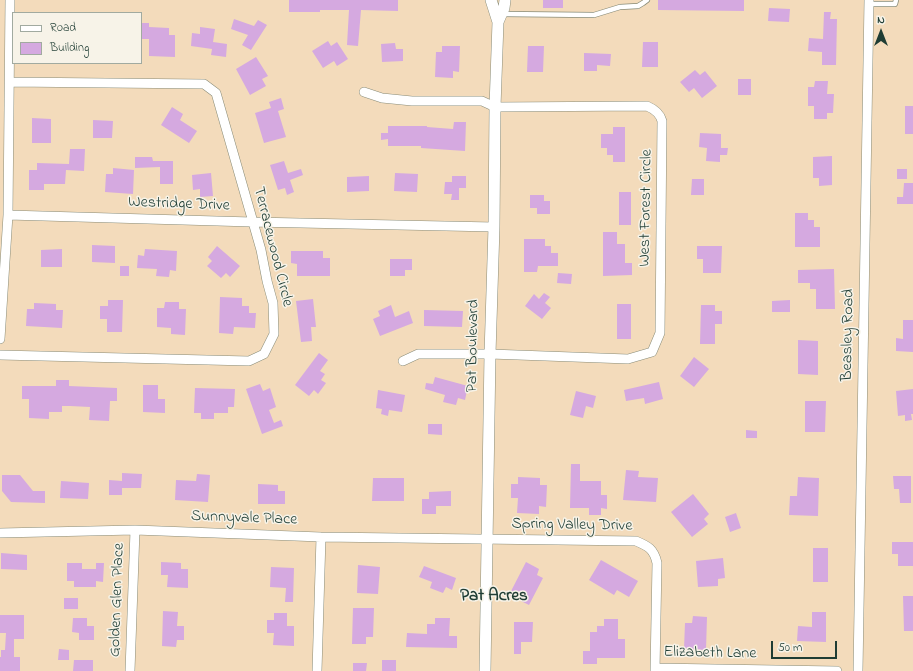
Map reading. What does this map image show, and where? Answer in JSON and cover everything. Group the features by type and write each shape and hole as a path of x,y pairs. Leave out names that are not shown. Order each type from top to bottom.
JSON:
{"street":[{"path":"0,339 8,215 10,0"},
{"name":"Pat Boulevard","path":"491,0 500,18"},
{"name":"Pat Boulevard","path":"485,671 495,106 500,18 505,0"},
{"name":"Beasley Road","path":"858,671 869,2"},
{"name":"Terracewood Circle","path":"0,355 249,361 264,354 274,334 274,303 267,281 261,250 216,93 204,84 10,82"},
{"name":"West Forest Circle","path":"364,92 382,98 412,101 482,101 495,106 647,106 655,109 661,116 663,125 660,333 652,352 628,359 490,354 418,354 403,361"},
{"name":"Westridge Drive","path":"8,215 494,227"},
{"name":"Sunnyvale Place","path":"0,533 135,530 320,537 487,539"},
{"name":"Golden Glen Place","path":"130,671 135,530"},
{"path":"317,671 320,537"},
{"name":"Spring Valley Drive","path":"487,539 636,541 648,546 655,554 657,563 655,669"},
{"name":"Elizabeth Lane","path":"655,669 837,671"}],"lane":[{"path":"500,18 594,14 620,7 638,6 647,0"},
{"path":"869,2 896,4 896,0"}],"building":[{"path":"289,0 398,0 398,11 361,10 358,46 347,45 349,10 289,12"},
{"path":"543,0 563,0 563,8 543,8"},
{"path":"658,0 744,0 744,11 658,10"},
{"path":"769,8 790,9 789,22 768,21"},
{"path":"824,12 831,12 830,19 837,19 836,65 822,65 822,52 808,51 809,38 823,39"},
{"path":"234,19 254,26 258,20 267,25 251,50 242,45 248,35 231,29"},
{"path":"142,23 149,23 149,27 169,28 169,35 175,35 175,57 149,56 149,39 142,39"},
{"path":"200,27 215,29 213,42 227,44 226,57 211,55 212,49 191,46 192,33 200,34"},
{"path":"328,41 331,46 337,42 348,59 337,66 334,61 323,68 312,51"},
{"path":"643,42 658,42 658,67 642,67"},
{"path":"395,43 396,49 403,49 403,61 382,62 381,44"},
{"path":"442,46 460,46 459,72 453,71 453,78 435,77 436,52 442,52"},
{"path":"528,46 544,46 543,72 527,72"},
{"path":"584,53 611,54 610,66 597,65 597,71 584,71"},
{"path":"256,57 268,76 262,79 266,86 250,95 236,69"},
{"path":"695,70 700,75 705,71 717,86 702,98 694,88 689,92 680,82"},
{"path":"738,79 751,79 751,95 738,95"},
{"path":"815,81 828,81 827,94 834,94 833,113 827,113 827,119 814,119 814,106 808,106 808,87 814,87"},
{"path":"281,98 284,109 278,111 286,137 264,143 255,113 271,108 269,102"},
{"path":"905,106 913,106 913,134 905,134"},
{"path":"172,107 183,114 180,120 197,131 189,143 161,125"},
{"path":"32,118 51,119 51,143 32,143"},
{"path":"93,120 113,121 112,138 93,138"},
{"path":"454,122 466,122 465,151 421,148 421,146 388,146 388,139 381,140 381,133 388,133 388,126 427,126 453,129"},
{"path":"613,127 625,127 625,162 613,162 613,155 607,155 607,148 601,148 601,134 613,134"},
{"path":"700,133 721,134 721,148 728,148 727,155 720,155 720,162 706,161 707,148 699,147"},
{"path":"70,149 85,149 84,171 66,170 65,184 44,184 44,190 29,190 29,170 37,170 37,163 69,164"},
{"path":"832,156 832,185 819,186 819,178 813,178 813,157"},
{"path":"135,157 152,157 153,161 173,161 173,184 160,184 160,167 135,168"},
{"path":"284,161 288,173 301,169 303,175 290,180 294,192 287,195 285,188 278,190 270,165"},
{"path":"113,168 134,170 133,194 105,192 106,174 113,174"},
{"path":"897,169 907,169 907,179 897,179"},
{"path":"211,173 213,196 200,197 200,189 193,190 192,175"},
{"path":"395,173 418,174 417,192 394,191"},
{"path":"369,176 369,191 347,192 347,177"},
{"path":"452,176 466,176 466,188 459,188 459,200 451,200 452,194 444,194 445,182 452,182"},
{"path":"692,179 704,179 704,195 691,195"},
{"path":"904,183 913,183 913,204 897,204 897,197 903,197"},
{"path":"619,192 631,192 631,225 619,225"},
{"path":"530,195 544,195 544,201 550,201 550,214 537,214 537,208 530,208"},
{"path":"795,213 808,213 808,220 814,220 814,227 820,227 820,247 795,247"},
{"path":"603,232 617,232 617,244 625,244 625,263 632,263 632,275 603,276"},
{"path":"524,239 545,239 545,246 551,246 551,253 558,253 558,266 538,266 537,272 524,272"},
{"path":"92,245 115,246 115,263 92,262"},
{"path":"217,246 240,266 230,277 226,273 221,278 207,266 212,261 208,257"},
{"path":"697,246 722,246 721,273 703,273 703,259 697,259"},
{"path":"62,249 62,267 41,267 41,250"},
{"path":"145,249 177,251 176,271 170,270 169,277 156,276 157,269 137,268 138,255 144,256"},
{"path":"291,251 323,251 323,258 330,258 330,276 297,276 297,264 291,263"},
{"path":"390,259 412,259 412,270 405,270 405,276 390,276"},
{"path":"120,266 129,266 129,276 120,276"},
{"path":"834,269 835,309 816,309 816,289 810,289 810,283 798,283 798,270"},
{"path":"558,273 572,274 571,284 557,283"},
{"path":"544,293 550,297 545,303 551,308 542,319 525,306 534,294 539,299"},
{"path":"220,297 242,298 242,306 249,306 249,313 256,313 255,328 234,327 233,334 219,333"},
{"path":"313,299 316,327 311,327 312,341 301,342 296,301"},
{"path":"108,300 123,300 122,332 107,332 107,319 100,319 100,306 108,306"},
{"path":"790,300 790,312 772,312 772,301"},
{"path":"165,302 179,302 179,309 186,309 185,335 171,334 171,328 157,327 157,308 164,308"},
{"path":"34,303 56,304 56,310 63,310 62,328 26,326 27,309 34,309"},
{"path":"617,304 631,304 631,339 617,339"},
{"path":"391,305 395,317 409,311 413,323 380,336 373,319 380,316 378,311"},
{"path":"701,305 715,305 715,311 722,311 722,324 715,324 715,344 700,344"},
{"path":"424,310 463,311 462,327 424,326"},
{"path":"903,320 913,320 913,352 896,351 896,338 903,339"},
{"path":"798,340 818,341 818,375 798,374"},
{"path":"319,353 328,360 320,371 325,374 321,380 326,383 318,394 314,390 309,396 295,385"},
{"path":"694,357 709,369 694,387 680,376"},
{"path":"435,377 468,386 465,400 458,398 456,405 443,402 445,395 425,389 426,383 433,384"},
{"path":"56,380 69,380 69,386 117,388 117,401 110,401 109,421 89,420 90,407 70,406 62,406 62,412 49,412 49,419 29,418 29,399 22,399 22,386 56,386"},
{"path":"659,382 663,399 645,404 644,398 626,401 624,390"},
{"path":"260,384 263,391 270,388 276,407 269,410 274,423 281,420 283,426 262,434 246,389"},
{"path":"143,385 158,385 158,399 165,399 165,413 143,412"},
{"path":"195,388 235,389 234,407 228,407 228,413 214,413 214,419 201,419 201,413 194,413"},
{"path":"913,389 912,420 905,421 905,415 898,416 896,391"},
{"path":"378,390 405,395 402,412 389,410 388,416 381,414 382,409 376,408"},
{"path":"576,391 596,396 593,408 586,406 583,418 570,415"},
{"path":"805,401 826,401 825,432 805,432"},
{"path":"428,424 442,424 442,435 428,434"},
{"path":"746,430 757,431 757,438 746,438"},
{"path":"571,464 580,464 580,481 601,481 601,495 607,495 607,509 601,508 601,515 589,515 589,508 570,508"},
{"path":"626,470 639,471 638,477 658,478 656,502 623,500"},
{"path":"122,473 142,474 141,488 122,488 122,495 109,495 109,480 122,481"},
{"path":"197,474 210,475 208,502 175,500 176,480 196,481"},
{"path":"2,475 20,475 33,491 45,491 45,503 11,502 2,491"},
{"path":"893,476 911,476 911,503 900,503 899,489 894,489"},
{"path":"518,477 540,478 540,485 547,485 546,507 539,506 539,514 517,513 518,498 511,498 511,484 518,484"},
{"path":"798,477 819,478 818,516 789,515 790,496 797,496"},
{"path":"373,478 404,478 404,501 372,501"},
{"path":"61,481 89,483 88,499 60,498"},
{"path":"258,484 278,485 278,491 285,491 285,504 258,504"},
{"path":"451,491 451,506 436,506 436,514 422,514 422,499 429,499 429,492"},
{"path":"693,494 709,514 704,519 708,524 692,537 671,512"},
{"path":"736,513 741,528 730,532 725,517"},
{"path":"892,542 913,542 913,566 898,566 898,554 892,554"},
{"path":"813,548 828,548 828,582 813,582"},
{"path":"1,553 27,555 27,570 1,569"},
{"path":"723,558 725,578 718,579 718,586 698,587 696,561"},
{"path":"601,560 638,581 629,597 617,590 614,595 589,580"},
{"path":"161,562 181,563 181,569 188,569 188,588 167,587 168,575 161,575"},
{"path":"526,562 539,569 537,575 543,578 529,605 509,595"},
{"path":"67,563 82,563 82,569 96,569 96,563 104,563 103,582 96,581 96,587 74,587 74,581 67,581"},
{"path":"358,565 380,567 378,594 357,593"},
{"path":"424,566 456,578 452,590 446,587 443,593 430,588 432,582 419,577"},
{"path":"271,567 294,568 293,602 285,602 286,588 270,587"},
{"path":"903,596 913,596 913,631 904,631"},
{"path":"64,598 78,598 78,609 64,609"},
{"path":"353,608 374,608 373,637 366,637 366,644 352,644"},
{"path":"163,611 178,612 177,626 184,626 184,640 177,640 176,647 162,646"},
{"path":"812,612 826,612 826,642 797,641 798,626 812,627"},
{"path":"274,613 287,613 287,626 294,626 294,646 273,645 274,633 267,633 267,620 274,620"},
{"path":"0,615 24,615 24,639 14,639 14,657 20,657 20,671 0,671 1,650 5,650 6,633 0,633"},
{"path":"693,616 707,617 706,650 684,649 685,623 692,623"},
{"path":"73,618 87,618 87,626 94,626 94,640 79,640 79,633 72,632"},
{"path":"435,618 450,618 449,636 457,636 457,648 406,647 407,633 427,634 427,624 435,624"},
{"path":"604,619 618,619 618,639 625,639 625,658 597,658 597,664 583,664 583,651 590,651 590,632 597,632 597,626 604,626"},
{"path":"514,622 533,622 532,642 521,642 521,654 514,654"},
{"path":"59,649 69,650 69,660 58,660"},
{"path":"74,660 93,660 93,671 73,671"},
{"path":"382,660 396,660 396,671 382,671"},
{"path":"353,663 367,663 366,671 353,671"}],"district":[{"name":"Pat Acres","path":"494,597"}]}
